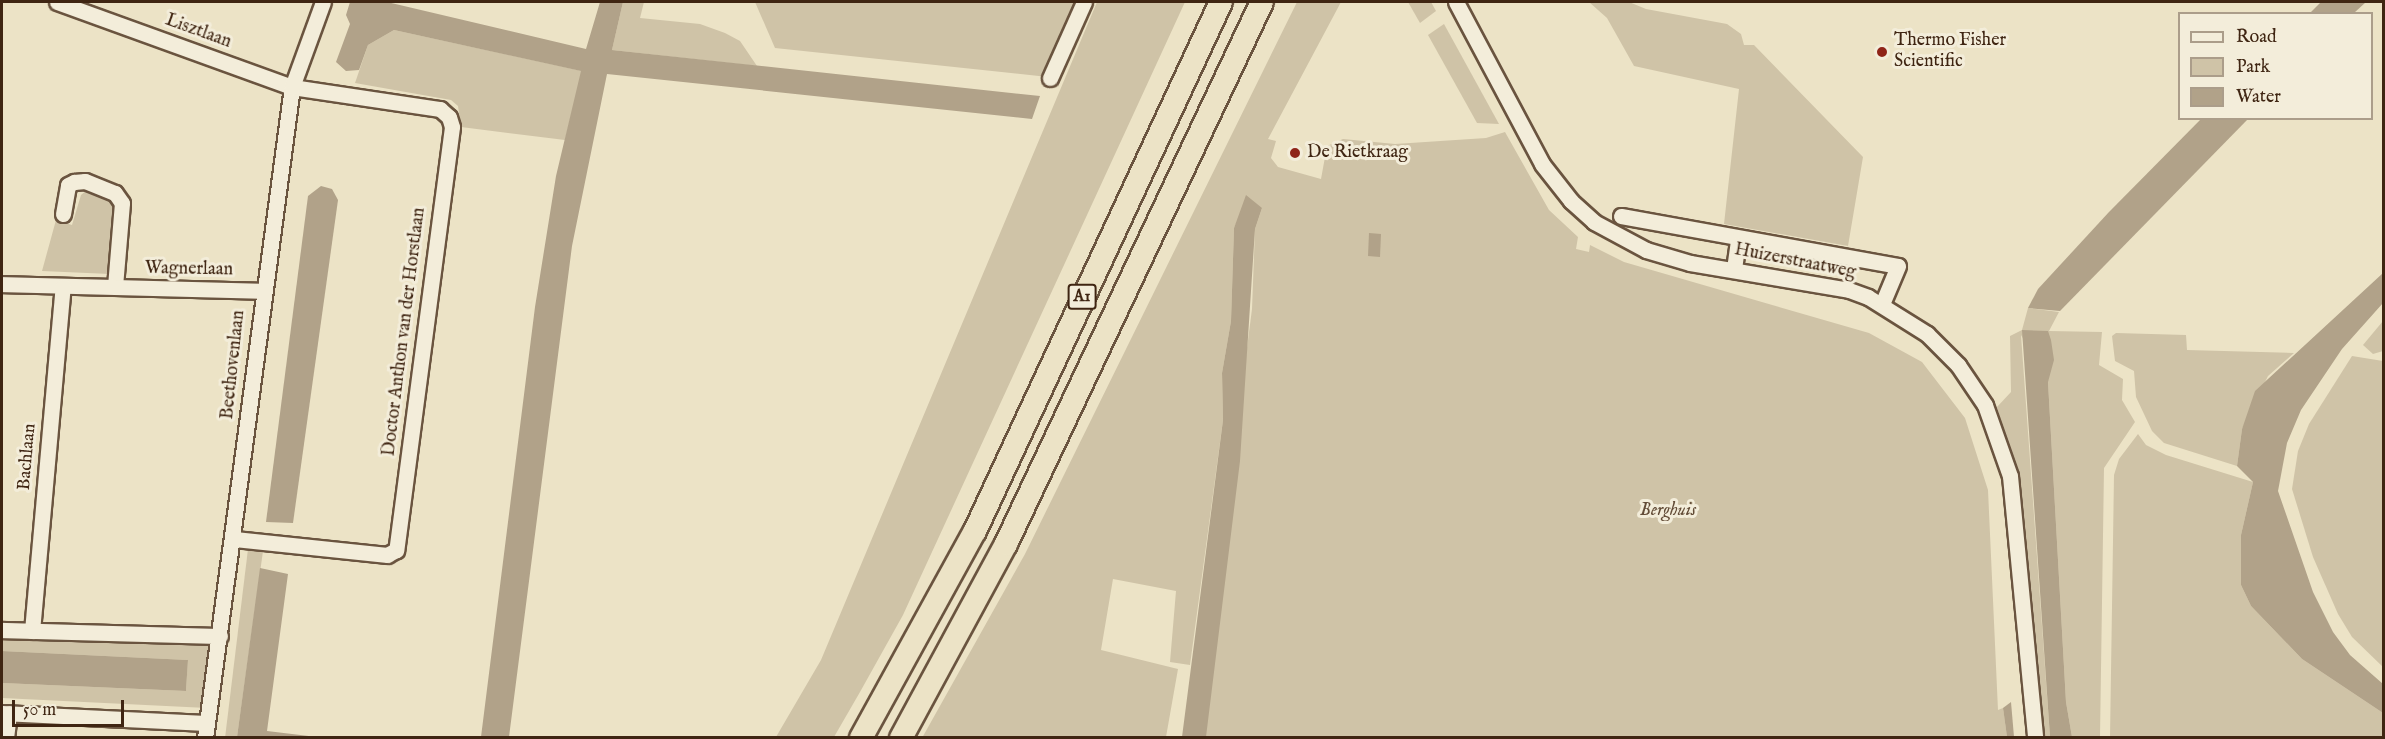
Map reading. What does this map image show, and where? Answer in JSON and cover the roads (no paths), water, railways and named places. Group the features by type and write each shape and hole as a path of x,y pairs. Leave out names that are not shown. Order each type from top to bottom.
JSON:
{"highway":[{"name":"A1","path":"861,738 975,531 1221,2"},
{"name":"A1","path":"901,738 1006,544 1262,2"}],"street":[{"name":"Lisztlaan","path":"57,2 292,87"},
{"name":"Beethovenlaan","path":"206,730 235,539 262,291 292,87 323,2"},
{"path":"1050,78 1084,2"},
{"name":"Huizerstraatweg","path":"1456,2 1537,155 1571,201 1610,232 1646,250 1690,263 1849,290 1882,304 1927,334 1958,365 1985,405 1998,437 2014,496 2035,738"},
{"name":"Doctor Anthon van der Horstlaan","path":"235,539 387,555 396,550 452,127 449,117 440,110 292,87"},
{"path":"63,214 68,185 74,182 85,181 115,193 122,203 115,288"},
{"name":"Huizerstraatweg","path":"1621,216 1738,239 1898,266 1882,304"},
{"path":"1734,269 1738,239"},
{"name":"Wagnerlaan","path":"2,284 262,291"},
{"name":"Bachlaan","path":"32,631 63,286"},
{"path":"2,630 220,636"},
{"path":"6,738 5,713 206,730"}],"water":[{"path":"350,2 387,2 586,49 600,2 623,2 612,50 1040,96 1032,119 607,74 572,246 509,737 481,737 535,307 556,176 581,71 394,30 368,45 359,70 346,71 336,62 350,24 346,15"},
{"path":"2321,2 2366,2 2355,12 2311,12"},
{"path":"2200,120 2247,120 2060,311 2028,308 2038,289 2109,212"},
{"path":"321,186 332,189 338,200 293,523 266,522 308,196"},
{"path":"1246,195 1262,208 1255,229 1240,461 1206,737 1182,737 1223,420 1222,373 1231,321 1234,228"},
{"path":"1369,233 1381,234 1380,257 1368,256"},
{"path":"2383,273 2383,303 2342,349 2301,410 2287,443 2278,491 2313,592 2333,632 2350,655 2383,684 2383,713 2302,659 2251,606 2241,585 2241,535 2253,482 2237,466 2242,429 2255,391"},
{"path":"2022,330 2048,331 2054,360 2048,382 2066,702 2072,737 2050,737"},
{"path":"260,568 288,574 267,731 317,737 237,737"},
{"path":"2,651 188,660 186,691 2,683"},
{"path":"2011,702 2014,737 2007,737 2003,708"}],"place":[{"name":"Thermo Fisher Scientific","path":"1882,52"},
{"name":"De Rietkraag","path":"1295,153"}],"park label":[{"name":"Berghuis","path":"1668,511"}]}
